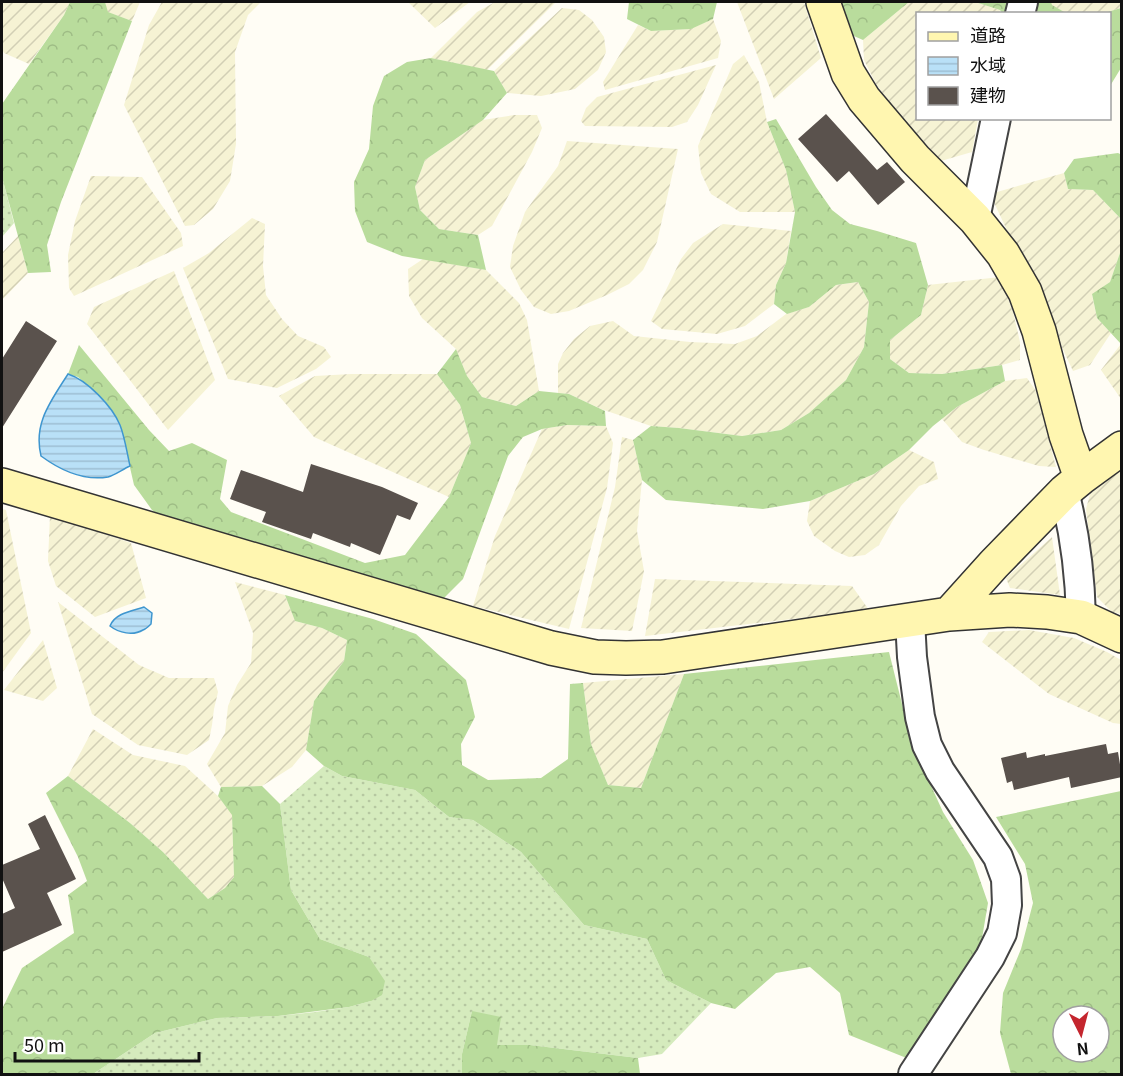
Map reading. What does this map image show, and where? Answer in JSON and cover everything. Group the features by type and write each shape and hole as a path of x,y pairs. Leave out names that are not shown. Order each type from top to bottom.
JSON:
{"street":[{"path":"823,2 849,73 864,99 915,159 975,219 1003,254 1025,292 1039,331 1066,435 1072,485 1071,517 1081,617"},
{"path":"975,219 996,120"},
{"path":"949,614 994,564 1072,485 1122,448"},
{"path":"2,485 551,648 595,657 663,657 949,614 1010,610 1081,617 1122,636"},
{"path":"910,620 912,657 927,745 940,771 998,856 1006,879 1007,905 1002,933 990,957 912,1074"}],"shaded area":[{"path":"2,2 70,2 64,15 29,64 4,53 2,49"},
{"path":"105,2 140,2 132,21 107,12"},
{"path":"162,2 261,2 248,15 235,52 236,144 230,181 213,209 194,225 185,226 124,105 149,25"},
{"path":"408,2 470,2 435,28"},
{"path":"495,2 556,2 487,70 431,58 477,12"},
{"path":"737,2 804,2 821,58 774,99"},
{"path":"909,2 975,2 1000,10 1000,12 916,12 916,120 978,120 972,152 941,161 895,110 876,84 864,60 863,40"},
{"path":"1051,2 1121,2 1121,8 1107,12 1064,12 1051,5"},
{"path":"562,8 579,10 592,20 604,37 606,52 598,70 575,89 541,96 507,93 494,71"},
{"path":"713,19 721,41 718,58 605,90 603,82 638,25 651,31 690,29"},
{"path":"744,55 759,82 767,122 786,170 795,212 740,212 711,194 701,173 698,146 733,64"},
{"path":"716,65 698,105 687,122 672,127 585,126 581,121 586,108 597,97"},
{"path":"514,115 537,115 542,128 532,152 492,226 478,235 439,229 420,210 415,187 425,160 483,120"},
{"path":"567,141 678,149 657,242 643,270 629,284 607,295 569,311 551,314 534,307 521,290 510,267 513,246 525,212 558,166"},
{"path":"1064,173 1068,189 1093,190 1121,219 1121,250 1110,282 1092,295 1097,318 1111,333 1090,365 1073,371 990,194"},
{"path":"91,176 142,177 181,233 183,246 74,296 69,288 68,255 75,221"},
{"path":"252,218 265,224 263,266 266,295 282,319 298,336 324,347 331,357 316,369 277,388 228,379 183,268 209,253"},
{"path":"723,224 791,231 786,263 776,285 774,304 745,326 717,334 662,329 651,321 681,259 693,243"},
{"path":"18,236 28,273 2,300 2,253"},
{"path":"423,259 486,270 519,303 527,320 539,391 516,406 482,397 467,376 456,349 422,318 409,296 408,269"},
{"path":"174,271 215,380 168,430 87,324 94,307"},
{"path":"1000,277 1013,312 1020,342 1020,360 942,374 909,373 890,359 890,340 921,315 928,285"},
{"path":"858,282 869,302 864,347 846,380 809,413 781,430 742,436 651,426 601,409 569,394 558,393 558,364 563,353 574,339 590,326 613,321 634,336 735,344 757,336 786,314 809,307 836,285"},
{"path":"1121,344 1121,399 1101,370"},
{"path":"437,374 460,405 471,443 449,497 314,437 279,396 315,376"},
{"path":"1027,378 1036,391 1056,467 1039,466 962,442 942,419 957,407 1005,381"},
{"path":"567,425 606,426 613,443 607,488 569,629 473,606 495,536 542,429"},
{"path":"622,437 633,440 642,480 637,531 644,571 632,631 581,628 615,487"},
{"path":"909,450 934,462 938,479 919,486 901,506 879,545 865,555 849,557 835,551 814,536 807,521 810,501 874,474"},
{"path":"1121,465 1121,614 1112,612 1097,597 1086,509 1090,494"},
{"path":"2,509 6,510 31,633 2,673"},
{"path":"50,515 131,543 146,598 95,617 56,586 48,561"},
{"path":"1052,537 1060,595 1010,588 1006,578"},
{"path":"655,579 852,586 869,610 645,636"},
{"path":"235,582 285,595 295,621 322,628 347,640 344,661 314,701 306,750 292,767 262,786 221,787 207,764 225,733 228,706 237,685 251,663 253,633"},
{"path":"58,602 139,665 169,678 214,678 218,692 209,740 187,755 138,745 92,714"},
{"path":"1029,630 1074,638 1121,660 1121,724 1113,723 1049,694 982,642 989,632"},
{"path":"43,640 57,688 43,701 4,690"},
{"path":"684,674 641,788 608,785 591,744 583,683"},
{"path":"93,729 133,755 185,766 218,796 232,814 234,877 225,888 208,899 163,852 130,823 68,776"}],"green space":[{"path":"70,2 105,2 108,12 132,21 61,202 47,245 51,272 28,273 2,177 2,104 64,15"},
{"path":"629,2 717,2 713,19 691,29 651,31 627,19"},
{"path":"838,2 909,2 863,40 847,33"},
{"path":"975,2 1051,2 1064,12 1001,12"},
{"path":"1121,8 1121,68 1111,84 1111,12 1107,12"},
{"path":"431,58 494,71 507,93 483,120 425,160 415,187 420,210 439,229 478,235 486,270 402,256 367,242 355,211 354,182 369,149 373,106 384,76 407,62"},
{"path":"776,119 832,210 850,224 916,243 928,285 921,315 890,340 890,359 909,373 942,374 1002,365 1005,381 957,407 933,426 909,450 874,474 810,501 763,509 666,500 642,480 633,440 651,426 742,436 781,430 809,413 846,380 864,347 869,302 858,282 836,285 809,307 787,314 774,304 776,285 786,263 795,212 786,170 767,122"},
{"path":"1118,153 1122,155 1121,344 1097,318 1092,294 1110,282 1121,250 1121,219 1093,190 1068,189 1064,173 1074,159"},
{"path":"2,177 14,223 2,237"},
{"path":"79,345 169,451 192,443 227,460 220,499 231,512 365,563 405,555 449,497 471,443 460,405 437,374 456,349 467,376 482,397 516,406 539,391 569,394 605,411 606,426 567,425 542,429 523,437 508,456 463,579 439,603 172,526 152,510 134,485 120,424 105,401 78,377 68,374"},
{"path":"285,595 373,619 416,634 466,680 475,717 461,744 462,765 488,780 541,778 568,759 570,684 583,683 591,744 608,785 641,788 684,674 889,652 912,744 943,812 973,860 988,903 980,950 909,1059 849,1035 840,993 810,967 776,973 735,1009 711,1003 666,980 647,939 584,925 521,852 473,820 449,817 415,790 342,776 324,766 306,750 314,701 344,661 347,640 322,628 295,621"},
{"path":"324,766 342,776 415,790 449,817 473,820 521,852 584,925 647,939 666,980 711,1003 662,1054 638,1058 530,1045 497,1045 472,1011 462,1054 462,1074 93,1074 155,1033 217,1018 315,1012 371,1001 369,957 320,939 291,890 280,804"},
{"path":"68,776 130,823 163,852 208,899 225,888 234,877 232,815 218,796 221,787 262,786 280,804 291,890 320,939 369,957 385,981 382,995 371,1001 349,1007 278,1016 217,1018 155,1033 93,1074 2,1074 3,1007 22,968 74,933 68,895 87,881 78,857 46,793"},
{"path":"1121,791 1121,1074 1011,1074 1000,1033 1003,993 1021,949 1033,903 1025,864 996,817"},
{"path":"472,1011 501,1017 497,1045 530,1045 638,1058 640,1074 462,1074 462,1054"}],"water":[{"path":"68,374 91,388 111,410 122,430 130,466 108,477 81,476 56,466 41,456 39,433 45,413"},
{"path":"144,607 152,613 151,624 145,629 135,633 126,633 110,626 120,615"}],"building":[{"path":"826,114 877,170 887,162 905,182 878,205 849,171 837,182 798,139"},
{"path":"26,321 57,341 2,428 2,359"},
{"path":"311,464 382,487 418,503 410,520 397,515 380,555 351,543 350,547 313,533 311,539 262,522 266,512 230,499 241,470 303,492"},
{"path":"1106,744 1108,754 1118,752 1122,777 1071,788 1069,777 1014,790 1012,781 1007,783 1001,758 1026,752 1027,758 1045,754 1045,756"},
{"path":"45,815 76,879 47,893 62,925 2,952 2,914 15,908 2,878 2,865 40,849 28,824"}]}
